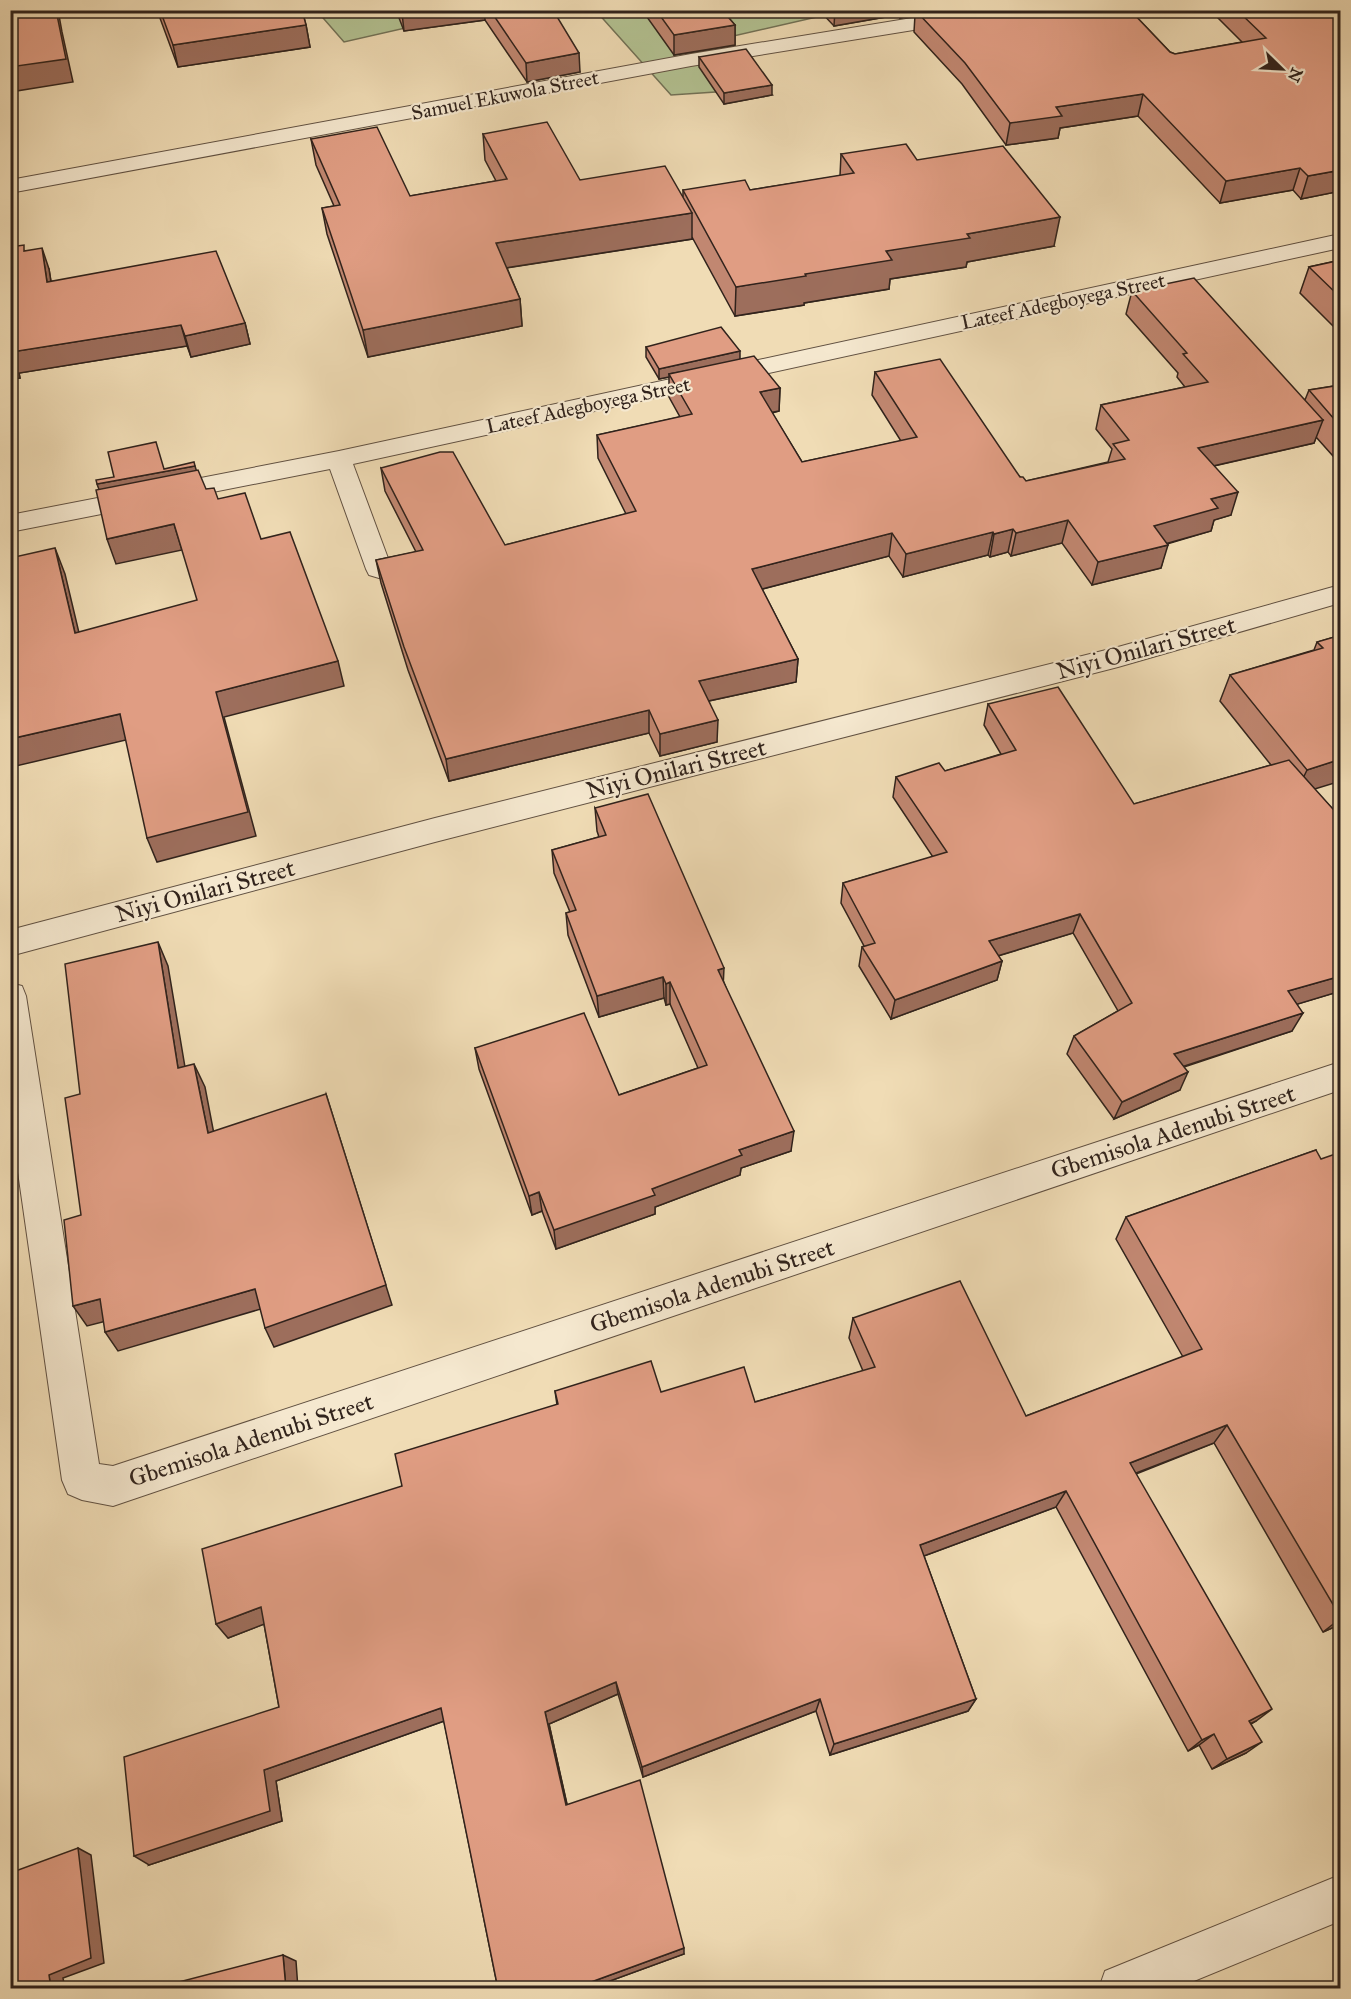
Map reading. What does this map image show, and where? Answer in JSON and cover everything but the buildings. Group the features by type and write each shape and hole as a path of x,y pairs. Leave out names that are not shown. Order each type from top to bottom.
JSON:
{"street":[{"name":"Samuel Ekuwola Street","path":"10,188 691,60 1000,10"},
{"name":"Lateef Adegboyega Street","path":"10,524 339,459 1341,241"},
{"path":"339,459 379,568"},
{"name":"Niyi Onilari Street","path":"10,943 435,830 1106,660 1341,594"},
{"name":"Gbemisola Adenubi Street","path":"10,996 82,1480 113,1486 1341,1076"},
{"path":"1122,1989 1341,1898"}],"green space":[{"path":"317,11 480,11 344,42"},
{"path":"596,11 843,11 707,42 730,91 671,95"}]}
